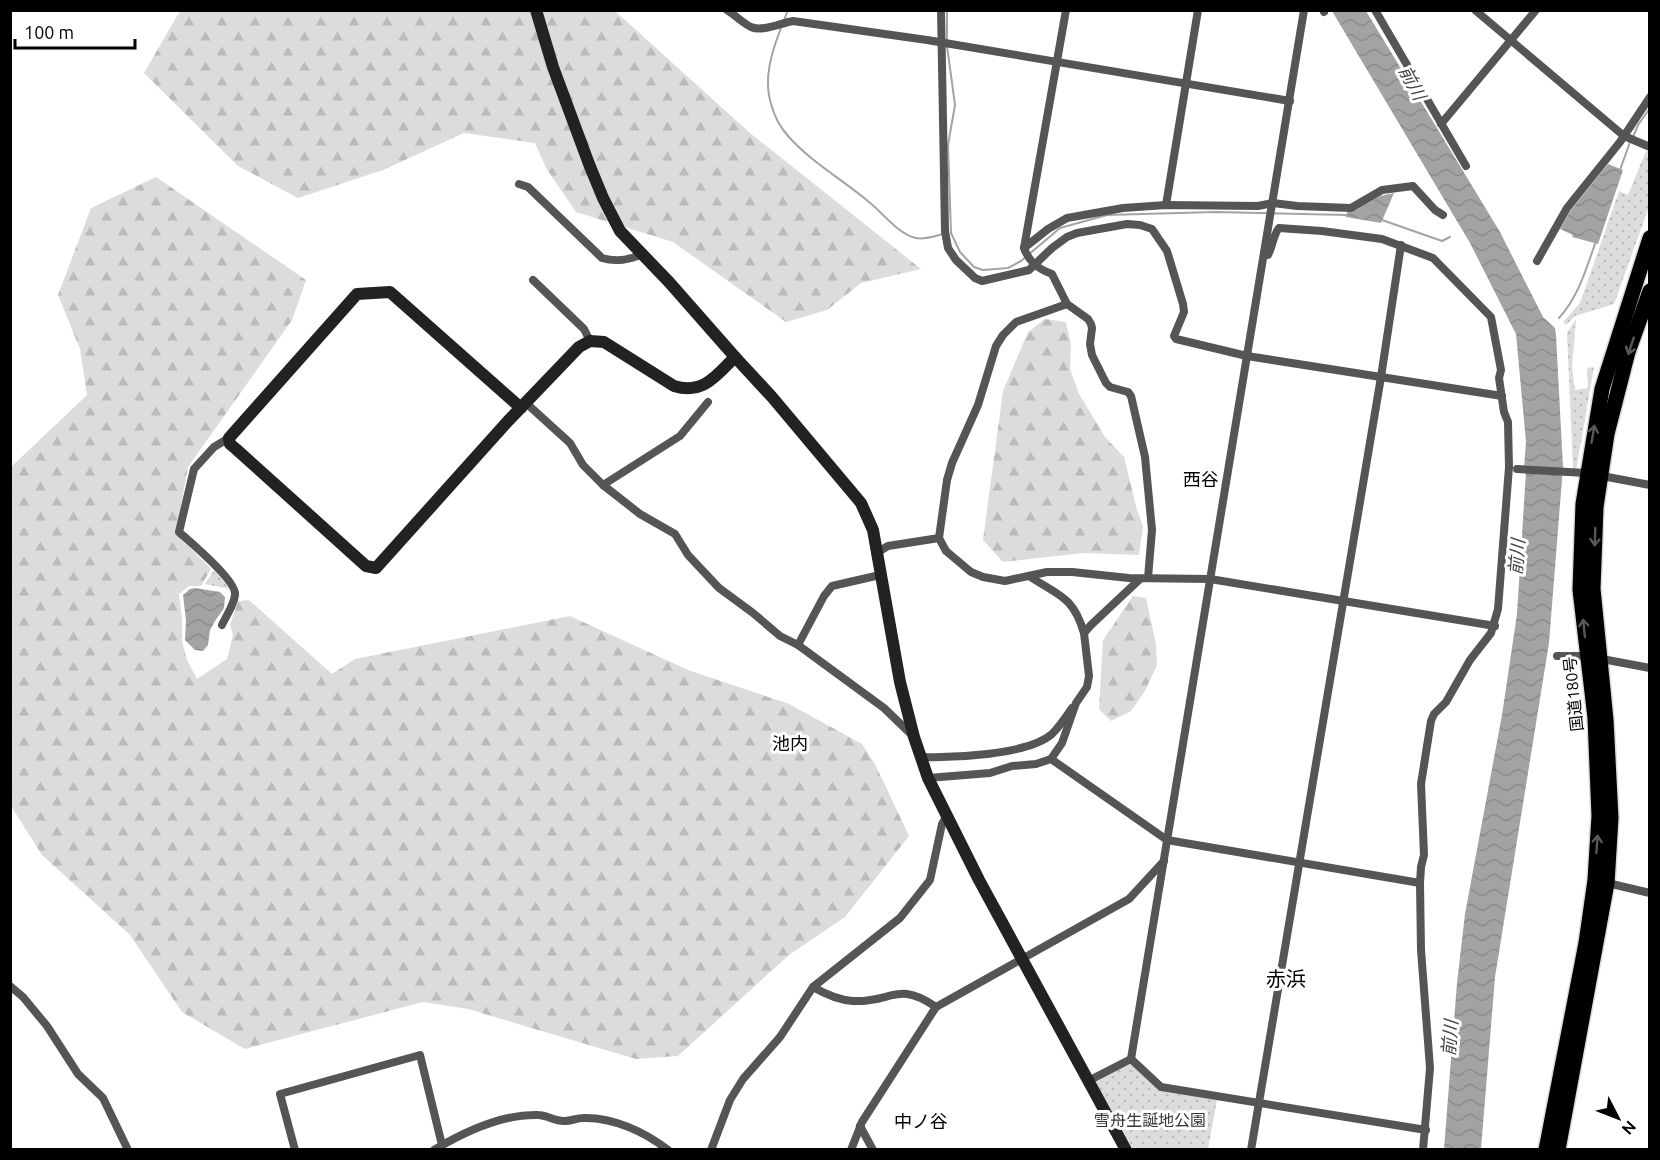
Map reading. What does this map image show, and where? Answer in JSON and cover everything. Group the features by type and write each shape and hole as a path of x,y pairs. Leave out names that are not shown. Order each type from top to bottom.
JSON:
{"highway":[{"name":"国道180号","path":"1558,1149 1611,818 1606,720 1593,657 1596,507 1593,474 1602,389 1646,262 1650,238"},
{"name":"国道180号","path":"1593,474 1607,434 1629,352 1650,291"},
{"name":"国道180号","path":"1546,1149 1586,943 1601,882"}],"street":[{"path":"536,10 553,67 603,198 620,231 772,397 861,502 873,531 900,682 914,738 928,778 946,817 1126,1149"},
{"path":"941,10 946,43 945,234 948,248 956,260 975,278 982,281 1029,270 1029,256 1066,10"},
{"path":"1166,205 1198,10"},
{"path":"1131,1059 1304,10"},
{"path":"1375,10 1466,166"},
{"path":"1475,10 1629,138 1650,147"},
{"path":"1441,124 1536,10"},
{"path":"730,11 752,27 767,28 793,21 946,43 1290,101"},
{"path":"1537,261 1567,208 1629,138 1650,97"},
{"path":"519,184 528,187 602,258 613,261 642,254"},
{"path":"1029,256 1067,218 1123,208 1166,205 1258,207 1272,210 1298,207 1350,208 1382,190 1413,186 1435,210 1443,214"},
{"path":"1029,256 1052,248 1077,233 1127,224 1140,225 1152,229 1167,251 1185,312 1174,336 1176,339 1247,356 1502,396"},
{"path":"1264,255 1268,255 1274,245 1279,228 1382,239 1436,261 1491,317 1501,370 1499,378 1504,412 1508,422 1509,467 1502,565 1494,626 1431,721 1421,784 1424,855 1420,883 1421,950 1430,1068 1423,1149"},
{"path":"1251,1149 1381,377 1401,245"},
{"path":"1029,256 1039,269 1052,274 1067,304 1088,319 1091,324 1091,350 1106,383 1110,387 1128,392 1131,396 1145,457 1152,530 1145,578 1090,625 1084,633"},
{"path":"534,280 584,329 590,341"},
{"path":"222,625 235,596 235,590 215,565 179,532 194,469 214,447 229,438 357,294 390,292 570,443 583,465 603,485 640,514 675,534 688,555 719,588 780,636 798,645 884,708 914,738"},
{"path":"1067,304 1016,322 996,346 978,405 947,480 939,538 946,551 971,572 1005,581 1047,572 1072,572 1130,578 1210,579 1494,626"},
{"path":"229,438 232,446 357,558 371,568 376,568 572,353 590,341 604,342 615,347 674,386 685,389 703,386 735,357"},
{"path":"603,485 680,436 708,402"},
{"path":"1519,469 1593,474 1650,485"},
{"path":"878,552 888,546 939,538"},
{"path":"798,645 824,596 832,586 880,575"},
{"path":"921,758 984,755 1041,741 1051,734 1087,687 1089,676 1084,633 1079,615 1064,597 1029,576"},
{"path":"1557,656 1593,657 1650,668"},
{"path":"928,778 990,773 1012,766 1036,764 1051,759 1062,743 1076,703"},
{"path":"1051,759 1167,840 1420,883"},
{"path":"711,1149 730,1100 744,1079 780,1037 813,987 900,918 925,888 930,880 942,824 946,817"},
{"path":"851,1149 860,1126 936,1007 1129,899 1164,861"},
{"path":"1601,882 1650,893"},
{"path":"10,986 23,997 47,1026 78,1074 103,1098 128,1149"},
{"path":"813,987 827,995 854,1001 873,1000 900,993 911,994 936,1007"},
{"path":"296,1149 280,1094 420,1055 438,1147 467,1132 499,1121 536,1115 566,1122 583,1118 605,1120 630,1128 668,1149"},
{"path":"1131,1059 1161,1087 1426,1130"},
{"path":"1088,1081 1131,1059"},
{"path":"860,1126 873,1149"}],"green space":[{"path":"180,11 615,11 750,133 921,269 861,283 827,310 786,322 673,242 576,212 546,168 535,143 464,133 383,170 298,198 238,166 144,73"},
{"path":"1646,151 1649,152 1649,207 1614,304 1575,316 1566,325 1563,322 1580,303 1619,191 1628,195"},
{"path":"156,177 306,280 292,320 188,467 176,533 211,569 201,586 189,586 179,594 182,641 187,660 197,679 227,659 233,635 230,625 238,601 249,600 332,674 355,659 570,616 688,670 789,704 862,744 875,764 909,836 845,917 789,955 678,1056 636,1059 468,1009 423,1002 245,1049 182,1012 130,935 42,855 11,806 11,467 87,395 80,349 58,295 91,208"},
{"path":"1045,319 1066,322 1071,345 1070,369 1079,394 1105,437 1124,457 1143,526 1139,555 1084,553 1003,562 983,540 1003,391 1028,332"},
{"path":"1576,319 1572,368 1575,390 1588,388 1587,368 1594,367 1576,471 1573,468 1567,333"},
{"path":"214,570 230,589 205,584"},
{"path":"1133,596 1146,598 1156,644 1157,665 1145,691 1131,711 1111,721 1099,709 1103,640"},
{"name":"雪舟生誕地公園","path":"1131,1064 1160,1091 1217,1100 1208,1149 1133,1149 1095,1081"}],"water":[{"path":"1332,11 1366,11 1500,232 1543,317 1555,328 1556,335 1563,467 1549,643 1495,977 1481,1149 1444,1149 1457,983 1465,914 1502,715 1517,614 1526,442 1516,334 1470,243"},
{"path":"1608,164 1623,170 1598,244 1572,237 1573,235 1560,229 1571,210"},
{"path":"1394,193 1381,223 1346,217 1347,212 1356,210 1380,196"},
{"path":"195,588 220,592 225,597 224,608 210,630 208,645 203,651 195,650 185,640 186,620 183,595"}],"waterway":[{"path":"784,20 788,10"},
{"path":"947,10 947,41"},
{"path":"781,28 772,56 768,85 772,108 785,132 807,154 909,236 919,238 943,234"},
{"path":"947,46 955,105 948,145 951,233 960,252 974,267 983,270 1008,268 1021,261 1060,228 1107,215 1215,212 1347,215"},
{"path":"1633,137 1650,108"},
{"path":"1620,170 1630,142"},
{"path":"1382,220 1442,241 1450,237"},
{"path":"1559,318 1577,291 1596,241"}],"district":[{"name":"西谷","path":"1201,480"},
{"name":"池内","path":"790,744"},
{"name":"赤浜","path":"1286,979"},
{"name":"中ノ谷","path":"921,1122"}],"water label":[{"name":"前川","path":"1412,83"},
{"name":"前川","path":"1517,557"},
{"name":"前川","path":"1450,1038"}]}
